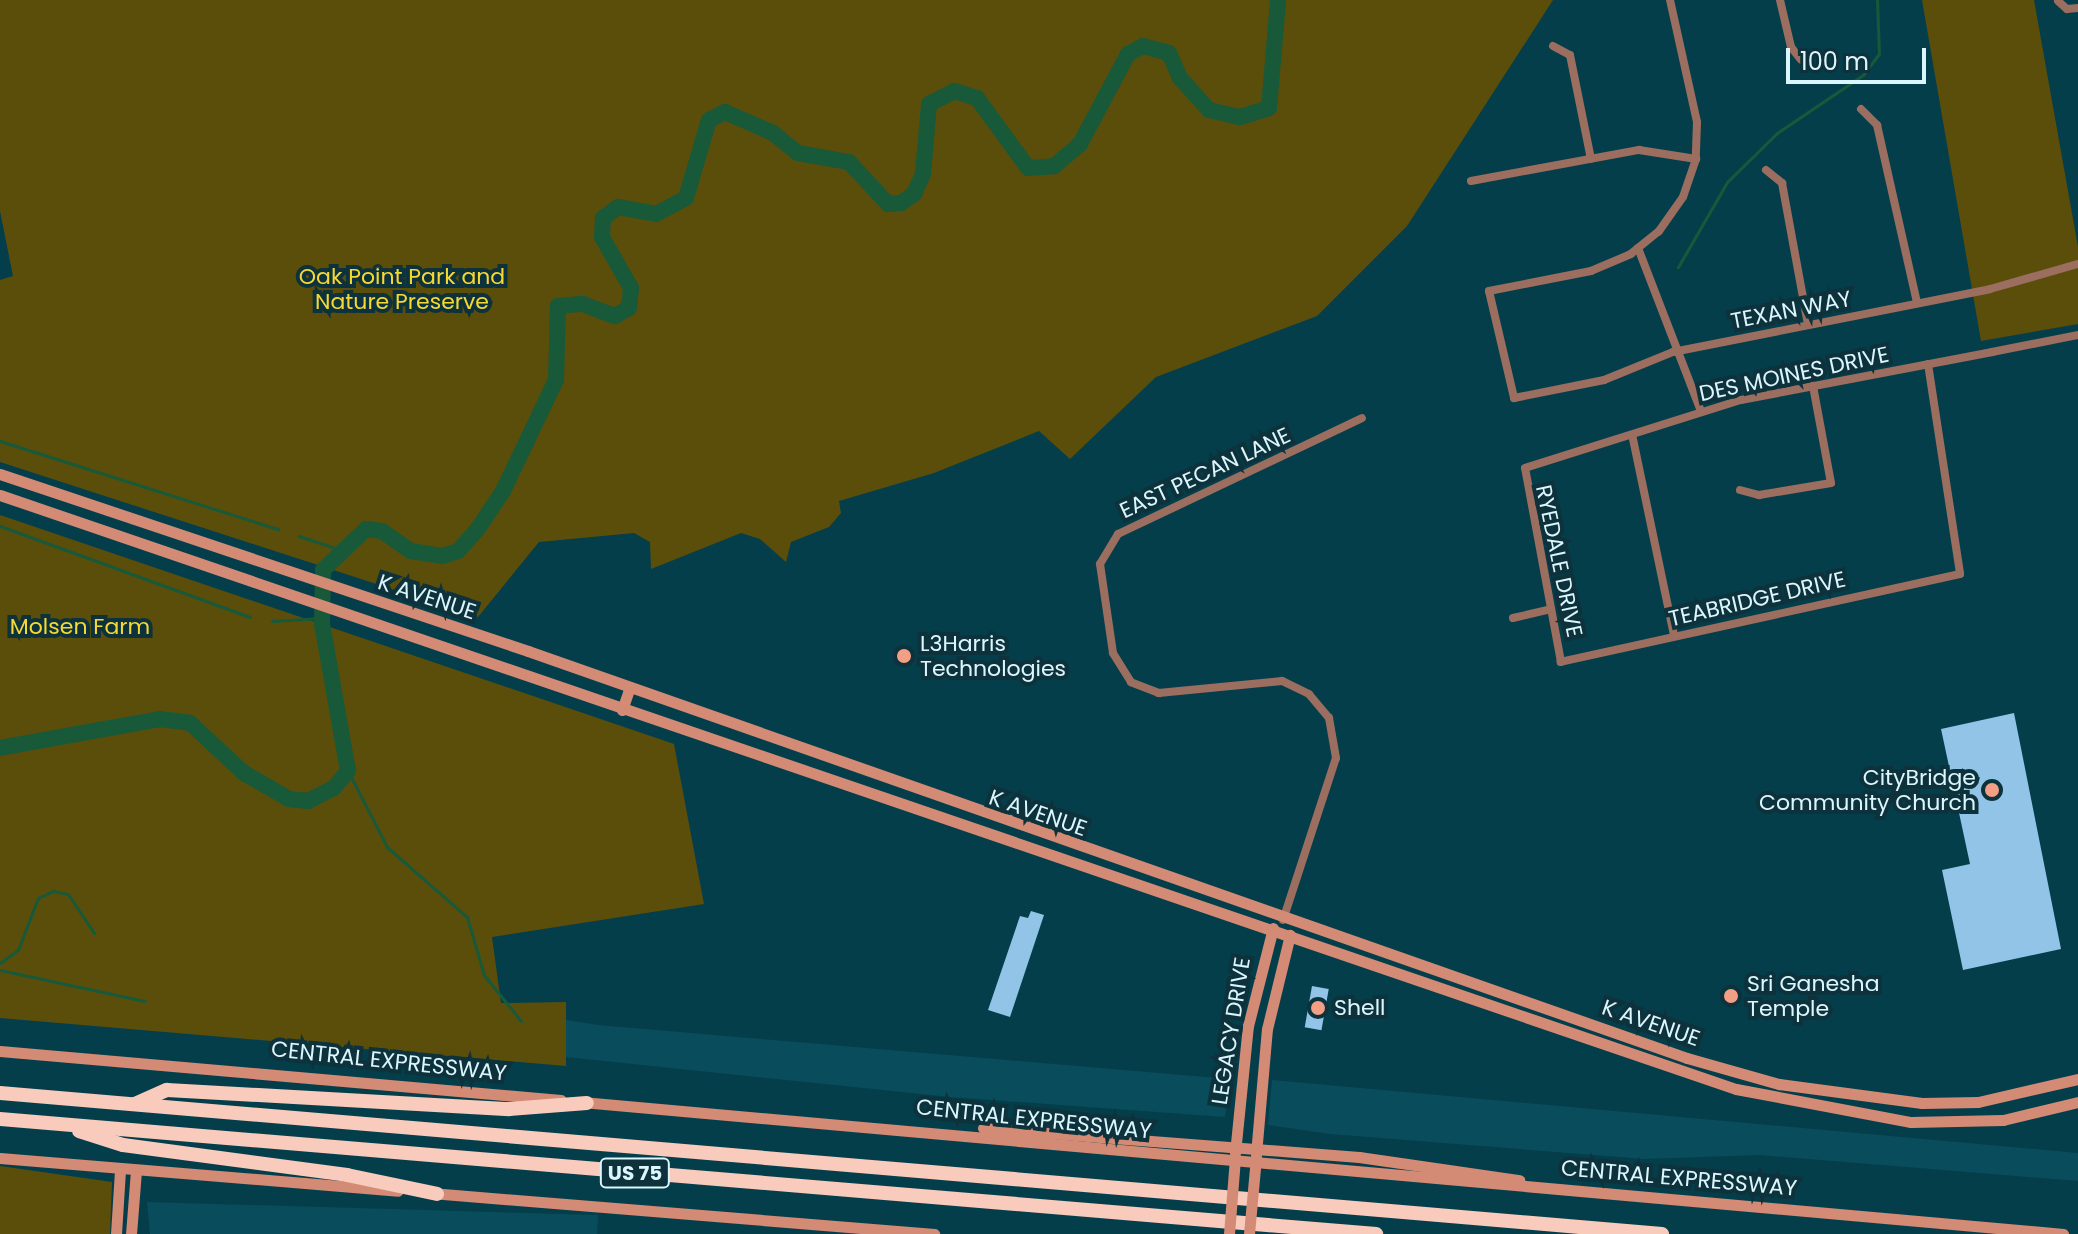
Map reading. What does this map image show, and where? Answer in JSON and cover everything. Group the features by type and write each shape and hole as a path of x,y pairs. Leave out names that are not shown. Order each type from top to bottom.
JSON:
{"highway":[{"path":"133,1105 167,1090 509,1109 587,1103"},
{"name":"US 75","path":"0,1093 1662,1234"},
{"name":"US 75","path":"0,1119 1376,1234"},
{"path":"52,1123 123,1145 347,1175 437,1194"}],"main road":[{"name":"K AVENUE","path":"0,474 630,687 1283,920 1779,1084 1895,1101 1978,1102 2078,1079"},
{"name":"K AVENUE","path":"0,495 1291,939 1789,1103 1881,1120 1980,1122 2078,1102"},
{"path":"622,710 630,687"},
{"path":"795,767 800,748"},
{"path":"938,816 943,800"},
{"name":"LEGACY DRIVE","path":"1229,1234 1248,1026 1269,931 1283,920"},
{"path":"1283,920 1291,939"},
{"name":"LEGACY DRIVE","path":"1249,1234 1267,1029 1291,939"},
{"path":"1415,981 1422,966"},
{"path":"1540,1022 1545,1007"},
{"path":"1248,1026 1267,1029"},
{"name":"CENTRAL EXPRESSWAY","path":"0,1051 907,1128 2063,1234"},
{"path":"1978,1102 1980,1122"},
{"path":"907,1128 1036,1130 1235,1152 1432,1165 1596,1193"},
{"path":"0,1158 934,1234"},
{"path":"116,1234 120,1170"},
{"path":"131,1234 136,1171"},
{"path":"875,1230 889,1234"}],"street":[{"path":"1670,0 1697,122 1696,159 1683,197 1638,248 1681,350 1701,411"},
{"path":"1780,0 1791,47 1801,60"},
{"path":"2058,1 2067,9 2078,8"},
{"path":"1553,46 1570,55 1591,159"},
{"path":"1861,109 1877,125 1917,303"},
{"path":"1471,181 1639,150 1696,159"},
{"path":"1766,170 1782,183 1808,325"},
{"name":"TEXAN WAY","path":"1638,248 1591,271 1489,291 1514,398 1604,380 1681,350 1917,303 2078,264"},
{"name":"DES MOINES DRIVE","path":"1525,468 1545,457 1633,439 1701,411 2078,335"},
{"name":"TEABRIDGE DRIVE","path":"1561,662 1960,574 1928,364"},
{"path":"1740,490 1759,495 1831,483 1813,386"},
{"name":"EAST PECAN LANE","path":"1283,920 1336,758 1329,718 1309,694 1282,681 1172,693 1152,693 1131,682 1113,653 1100,564 1118,534 1362,418"},
{"path":"1633,439 1674,636"},
{"name":"RYEDALE DRIVE","path":"1525,468 1561,662"},
{"path":"1513,618 1551,609"}],"shaded area":[{"path":"0,902 420,997 598,1025 1229,1079 1225,1117 950,1097 566,1057"},
{"path":"1272,1080 2078,1153 2078,1181 1760,1155 1644,1159 1330,1134 1268,1125"},
{"path":"147,1202 598,1215 597,1234 150,1234"}],"green space":[{"name":"Oak Point Park and Nature Preserve","path":"0,0 1553,0 1407,226 1317,316 1156,377 1070,459 1039,431 934,473 839,501 841,513 829,527 791,542 786,562 760,539 741,533 651,569 650,542 634,533 539,542 478,617 0,462 0,280 13,276 0,211"},
{"path":"1922,0 2034,0 2078,247 2078,324 1981,341"},
{"name":"Molsen Farm","path":"0,515 674,744 704,904 492,937 501,1003 566,1002 566,1066 0,1018"},
{"path":"0,1166 112,1182 110,1234 0,1234"}],"building":[{"name":"CityBridge Community Church","path":"2014,713 2061,949 1963,970 1942,870 1970,864 1941,729"},
{"path":"1031,911 1044,915 1010,1017 988,1010 1020,916 1028,918"},
{"name":"Shell","path":"1312,986 1329,989 1321,1030 1305,1027"}],"waterway":[{"path":"0,748 159,719 190,723 244,773 289,799 308,801 334,788 348,771 322,624 323,570 366,529 382,531 411,551 442,556 458,551 477,530 503,491 556,380 558,306 583,304 615,316 629,308 631,288 602,237 603,218 618,207 656,214 686,198 709,120 725,112 773,133 798,153 849,162 888,204 901,203 914,194 923,174 929,104 954,91 977,98 1028,168 1054,166 1080,144 1128,54 1143,46 1169,53 1180,78 1209,110 1240,117 1269,108 1278,0"},
{"path":"1678,267 1727,182 1777,133 1863,75 1879,54 1877,0"},
{"path":"0,441 278,529"},
{"path":"0,526 250,617"},
{"path":"299,536 341,550"},
{"path":"272,621 322,618"},
{"path":"348,771 387,847 467,917 484,975 521,1021"},
{"path":"0,963 18,950 38,898 53,891 68,894 94,933"},
{"path":"0,970 145,1001"}],"place":[{"name":"L3Harris Technologies","path":"904,656"},
{"name":"CityBridge Community Church","path":"1992,790"},
{"name":"Sri Ganesha Temple","path":"1731,996"},
{"name":"Shell","path":"1318,1008"}]}
